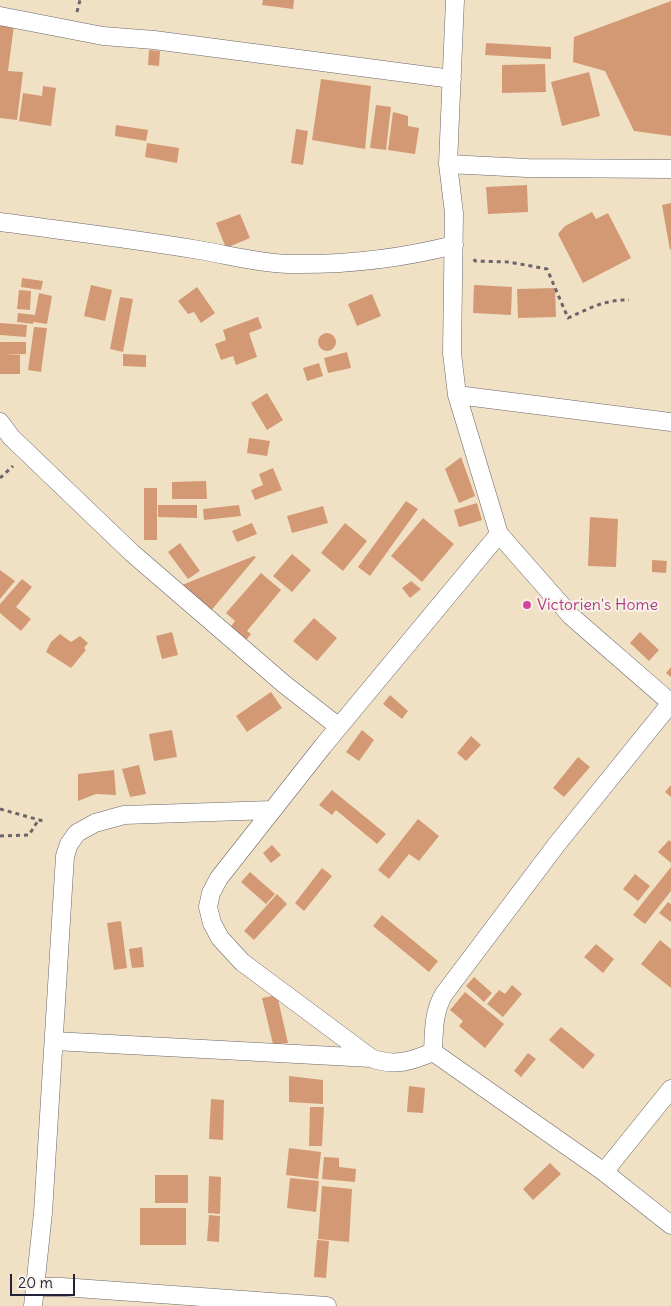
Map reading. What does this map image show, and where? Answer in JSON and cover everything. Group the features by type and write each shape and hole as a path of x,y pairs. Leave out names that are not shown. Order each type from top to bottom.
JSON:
{"street":[{"path":"434,1052 435,1015 438,1004 444,994 557,844 671,703 571,616 499,534 456,395 452,353 454,213 448,164 455,0"},
{"path":"0,16 103,36 154,40 452,79"},
{"path":"448,164 537,168 671,169"},
{"path":"0,222 287,264 377,261 416,255 454,245"},
{"path":"456,395 671,422"},
{"path":"0,422 11,437 132,553 284,684 339,727"},
{"path":"434,1052 409,1062 381,1062 371,1058 242,962 220,938 212,923 208,907 211,893 219,878 272,810 499,534"},
{"path":"33,1306 43,1213 65,856 69,844 78,833 95,822 124,815 272,810"},
{"path":"54,1041 371,1058"},
{"path":"434,1052 604,1172 671,1225"},
{"path":"604,1172 671,1089"},
{"path":"35,1287 62,1287 326,1306"}],"path":[{"path":"454,245 472,248 475,261 509,262 548,269 568,318 614,300 629,300"},
{"path":"0,809 41,820 29,834 0,836"}],"building":[{"path":"263,0 294,0 293,9 262,5"},
{"path":"671,1 671,136 634,131 605,71 573,62 574,37"},
{"path":"0,23 14,25 8,71 23,72 17,120 0,118"},
{"path":"486,43 551,47 551,59 485,55"},
{"path":"149,50 160,51 159,66 148,65"},
{"path":"545,64 546,92 502,93 502,65"},
{"path":"589,72 600,116 562,126 551,82"},
{"path":"321,79 371,86 365,149 312,140"},
{"path":"43,86 56,88 51,126 19,121 23,93 42,96"},
{"path":"376,105 391,107 386,150 370,148"},
{"path":"393,112 408,116 408,126 419,128 415,154 388,150"},
{"path":"116,125 148,130 146,141 115,136"},
{"path":"296,129 308,131 303,165 291,163"},
{"path":"147,143 179,148 177,163 145,157"},
{"path":"527,185 528,212 488,214 486,187"},
{"path":"671,203 671,249 670,250 662,205"},
{"path":"592,212 596,219 608,213 631,258 583,283 558,234 565,226"},
{"path":"240,214 250,238 226,248 216,223"},
{"path":"22,278 43,281 41,290 21,287"},
{"path":"91,285 112,290 105,321 84,316"},
{"path":"474,285 512,287 511,315 473,313"},
{"path":"197,287 215,313 201,323 194,312 188,314 178,301"},
{"path":"555,288 556,317 518,318 517,289"},
{"path":"19,290 31,291 30,310 17,309"},
{"path":"39,293 52,296 47,324 17,322 18,313 35,315"},
{"path":"372,294 381,316 357,326 348,304"},
{"path":"120,297 133,299 123,352 110,349"},
{"path":"258,317 262,328 249,333 257,357 236,365 233,356 221,360 215,344 226,340 223,330"},
{"path":"0,323 27,325 26,337 0,335"},
{"path":"34,327 47,328 41,372 28,370"},
{"path":"327,333 333,336 336,342 333,348 327,351 321,348 318,342 321,336"},
{"path":"0,342 26,342 26,354 3,355 20,355 20,374 0,374"},
{"path":"347,352 351,368 328,373 324,358"},
{"path":"123,354 146,355 146,367 123,366"},
{"path":"319,363 323,376 307,381 303,368"},
{"path":"267,393 283,420 267,430 251,403"},
{"path":"249,438 270,441 267,456 247,453"},
{"path":"461,457 475,496 459,503 445,469"},
{"path":"273,468 282,490 255,500 251,490 263,485 259,474"},
{"path":"206,481 207,499 172,499 172,482"},
{"path":"144,488 157,488 157,540 144,540"},
{"path":"406,501 418,509 370,576 358,567"},
{"path":"477,503 482,520 459,527 454,510"},
{"path":"158,505 197,505 197,518 158,517"},
{"path":"239,505 241,516 204,520 203,509"},
{"path":"323,506 328,523 292,533 287,516"},
{"path":"590,517 618,519 616,567 588,566"},
{"path":"423,518 454,544 422,582 391,556"},
{"path":"252,523 257,534 237,542 232,531"},
{"path":"345,523 367,541 343,571 321,553"},
{"path":"180,543 200,571 188,579 168,552"},
{"path":"292,554 311,570 292,592 273,576"},
{"path":"254,556 256,557 209,613 182,585"},
{"path":"652,560 667,561 666,573 652,572"},
{"path":"0,570 15,581 0,599"},
{"path":"261,573 281,590 247,631 251,634 243,644 228,630 235,621 226,613"},
{"path":"22,579 32,587 16,607 31,619 21,631 0,613 0,604"},
{"path":"411,581 421,589 410,598 402,588"},
{"path":"314,618 337,638 317,661 293,641"},
{"path":"172,632 178,655 162,659 156,636"},
{"path":"640,632 659,650 649,661 630,643"},
{"path":"60,634 71,642 80,636 88,643 84,648 86,650 71,668 46,652 51,642"},
{"path":"671,667 671,677 666,673"},
{"path":"271,692 282,708 247,732 236,716"},
{"path":"390,695 408,711 402,719 383,704"},
{"path":"172,730 177,757 154,761 149,734"},
{"path":"362,730 374,740 359,761 346,752"},
{"path":"471,736 481,745 466,761 457,753"},
{"path":"578,757 590,767 564,797 553,788"},
{"path":"139,765 146,794 130,797 122,769"},
{"path":"114,770 116,795 96,794 78,801 78,774"},
{"path":"671,785 671,797 665,792"},
{"path":"332,790 386,834 377,844 336,810 332,815 319,805"},
{"path":"418,819 439,836 419,861 409,854 389,879 378,870"},
{"path":"669,840 671,842 671,863 658,852"},
{"path":"272,845 281,855 271,863 263,853"},
{"path":"671,867 671,891 645,924 633,915"},
{"path":"322,868 332,876 304,911 295,903"},
{"path":"250,872 275,894 266,904 241,882"},
{"path":"635,874 650,886 638,901 623,889"},
{"path":"277,894 287,904 254,940 244,931"},
{"path":"668,902 671,904 671,922 659,913"},
{"path":"382,915 438,961 429,972 373,926"},
{"path":"121,921 127,968 114,970 107,923"},
{"path":"660,940 671,949 671,988 641,964"},
{"path":"596,944 614,959 603,973 584,957"},
{"path":"142,947 144,967 132,968 129,949"},
{"path":"474,977 492,993 484,1002 466,986"},
{"path":"512,985 522,994 503,1017 487,1004 499,990 505,994"},
{"path":"465,992 504,1024 485,1048 459,1026 463,1021 450,1010"},
{"path":"277,995 288,1043 273,1044 262,998"},
{"path":"561,1027 595,1055 583,1069 549,1040"},
{"path":"528,1053 536,1059 521,1077 514,1071"},
{"path":"289,1076 323,1080 323,1104 289,1102"},
{"path":"409,1086 425,1088 423,1113 407,1112"},
{"path":"211,1099 224,1100 223,1140 209,1139"},
{"path":"310,1107 324,1107 322,1146 309,1146"},
{"path":"289,1148 321,1152 318,1179 286,1175"},
{"path":"324,1157 339,1158 339,1167 356,1169 355,1182 322,1179"},
{"path":"550,1163 561,1174 533,1200 523,1189"},
{"path":"155,1175 188,1175 188,1203 155,1203"},
{"path":"209,1176 221,1177 220,1214 208,1213"},
{"path":"290,1178 319,1181 316,1212 287,1208"},
{"path":"322,1186 352,1189 349,1242 318,1239"},
{"path":"140,1208 186,1208 186,1245 140,1245"},
{"path":"209,1215 220,1216 219,1242 207,1241"},
{"path":"317,1240 329,1241 326,1278 314,1277"}],"place":[{"name":"Victorien's Home","path":"527,605"}]}
